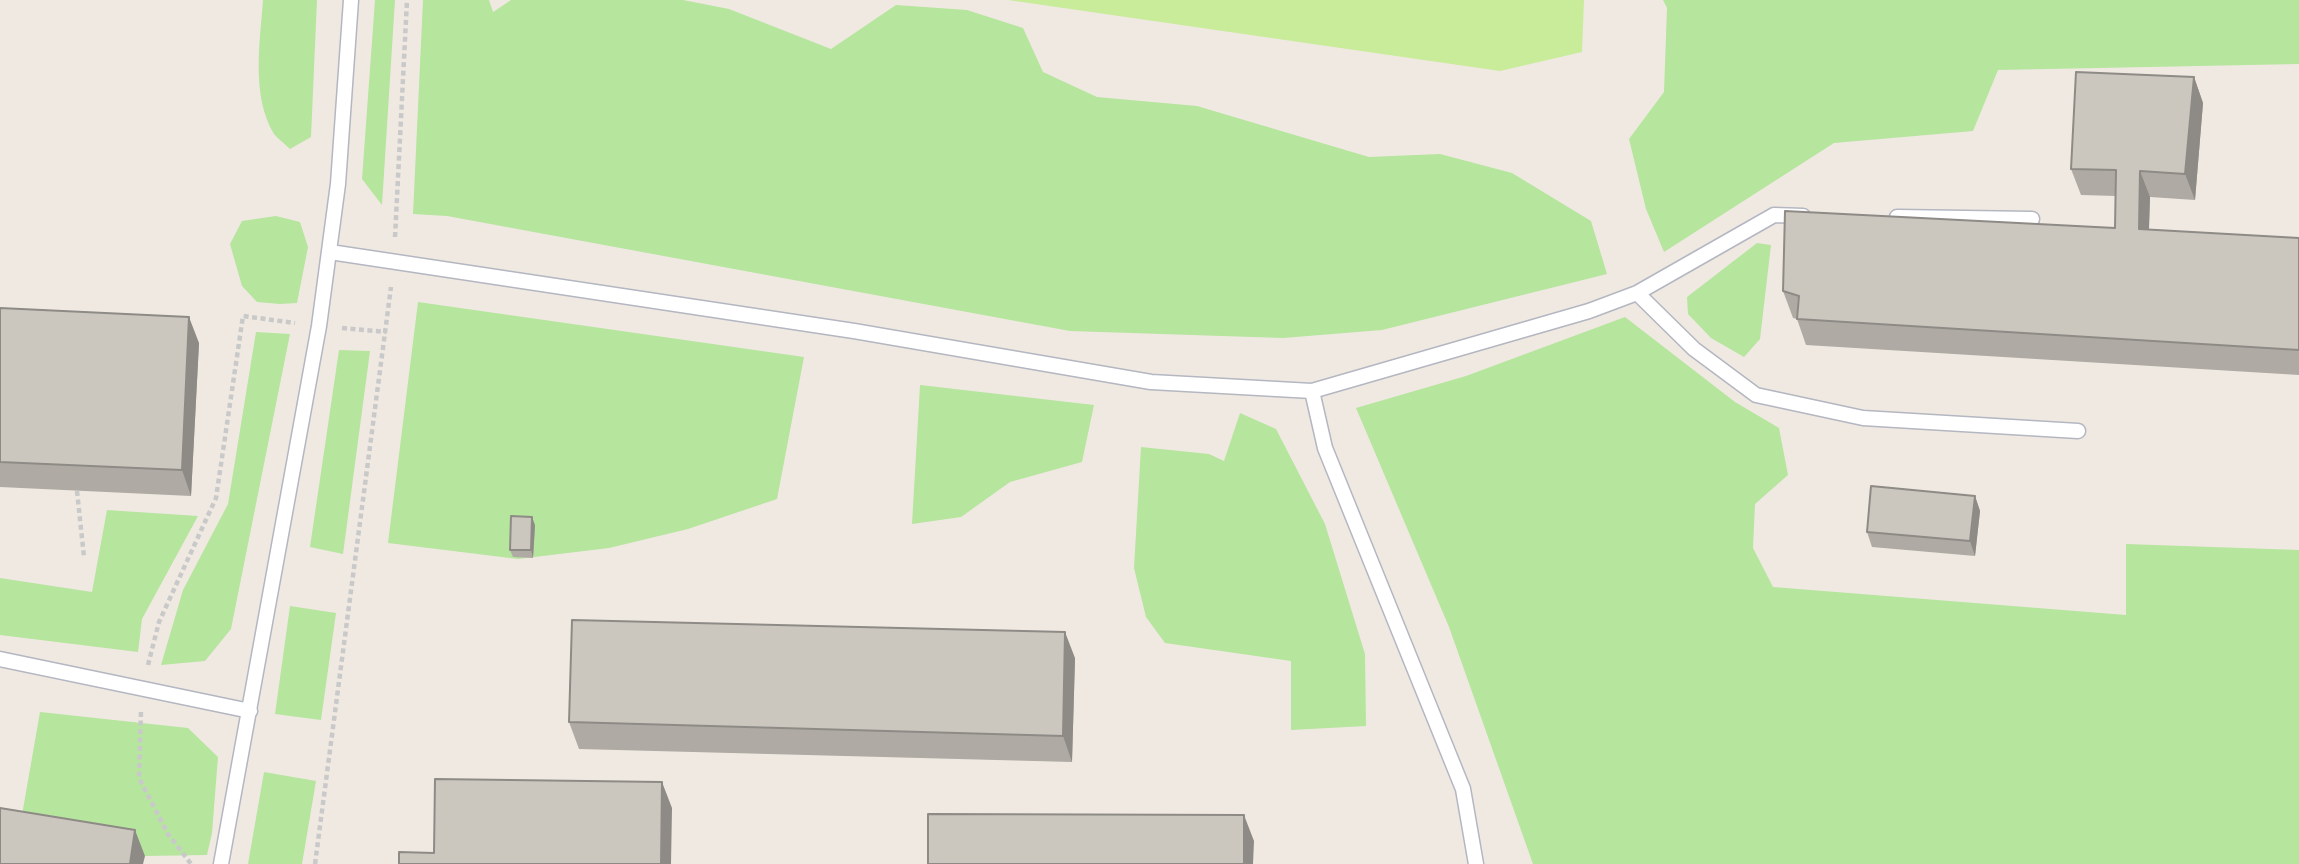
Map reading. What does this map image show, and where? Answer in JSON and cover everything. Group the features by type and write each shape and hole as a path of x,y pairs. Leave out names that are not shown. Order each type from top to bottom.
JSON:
{"lane":[{"path":"221,864 319,326 338,184 351,0"},
{"path":"330,252 854,331 1151,382 1312,391 1590,311 1637,293 1774,215 1815,216"},
{"path":"1882,217 2032,219"},
{"path":"1637,293 1694,349 1756,395 1863,418 2078,430"},
{"path":"1312,391 1325,448 1463,789 1476,864"},
{"path":"0,659 250,711"}],"path":[{"path":"315,864 386,332 393,261 407,0"},
{"path":"191,864 168,834 139,778 142,689 159,622 216,498 243,316 386,332"},
{"path":"77,491 84,557"}],"green space":[{"path":"263,0 317,0 311,137 290,149 274,134 262,103 259,51"},
{"path":"375,0 395,0 382,205 362,179"},
{"path":"423,0 489,0 493,12 511,0 683,0 729,9 831,49 896,5 967,10 1023,28 1043,72 1097,97 1197,106 1369,157 1440,154 1512,173 1591,221 1607,274 1382,330 1283,338 1070,331 447,216 413,214"},
{"path":"1008,0 1584,0 1582,52 1500,71"},
{"path":"1663,0 2299,0 2299,64 1998,70 1973,131 1834,143 1664,252 1646,209 1629,139 1664,92 1667,8"},
{"path":"276,216 300,222 308,247 297,303 257,302 242,286 230,244 242,221"},
{"path":"1757,243 1771,245 1760,339 1744,357 1711,338 1688,314 1687,297"},
{"path":"418,302 804,357 777,499 688,529 609,548 518,559 388,543"},
{"path":"1625,317 1735,402 1779,428 1788,475 1755,504 1753,548 1773,587 2126,615 2126,544 2299,550 2299,864 1533,864 1449,627 1356,408 1466,376"},
{"path":"256,332 290,334 231,629 205,661 161,665 183,590 228,504"},
{"path":"339,350 370,351 343,554 310,547"},
{"path":"920,385 1094,405 1082,462 1010,482 961,517 912,524"},
{"path":"1240,413 1276,429 1325,524 1365,654 1366,726 1291,730 1291,661 1165,643 1146,617 1134,568 1141,447 1209,454 1224,461"},
{"path":"107,510 198,516 142,619 138,652 0,635 0,578 92,592"},
{"path":"290,606 336,613 321,720 275,714"},
{"path":"40,712 188,728 218,757 212,833 207,855 145,856 0,833 19,832"},
{"path":"264,772 316,781 302,864 248,864"}],"building":[{"path":"2076,72 2194,77 2185,174 2140,171 2139,229 2299,238 2299,350 1797,319 1799,296 1783,291 1785,211 2115,228 2116,170 2071,169"},
{"path":"0,308 189,317 182,470 0,462"},
{"path":"1871,486 1975,496 1970,541 1867,532"},
{"path":"511,516 532,517 531,550 510,550"},
{"path":"572,620 1065,632 1063,736 569,722"},
{"path":"435,779 662,782 661,864 399,864 399,852 434,853"},
{"path":"0,808 135,830 130,864 0,864"},
{"path":"928,814 1244,815 1244,864 928,864"}]}
